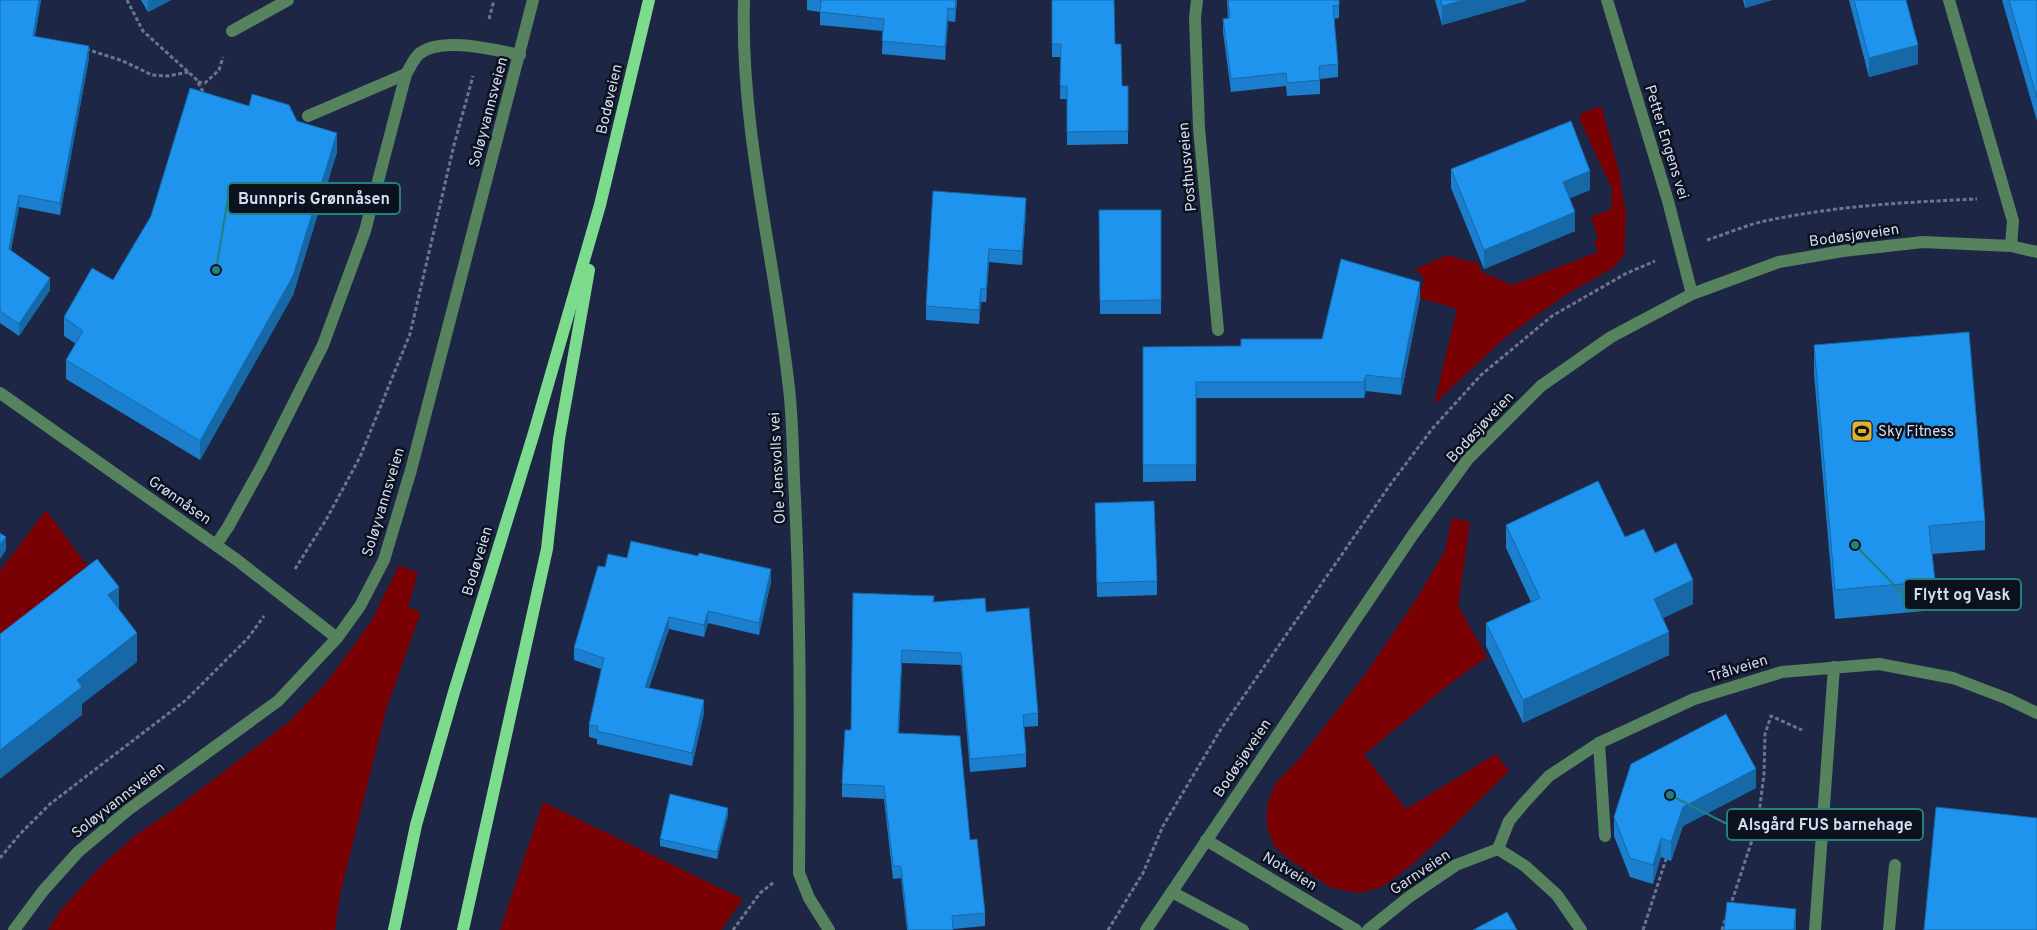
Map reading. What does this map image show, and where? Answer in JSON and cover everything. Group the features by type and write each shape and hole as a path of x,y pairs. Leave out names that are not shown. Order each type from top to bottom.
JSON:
{"main road":[{"name":"Bodøveien","path":"394,930 416,825 451,701 533,436 600,205 648,0"},
{"name":"Bodøveien","path":"463,930 547,549 559,439 600,205"}],"street":[{"path":"232,31 288,0"},
{"name":"Soløyvannsveien","path":"14,930 43,891 78,852 128,810 278,701 337,638 360,606 384,560 413,460 520,56 533,0"},
{"name":"Ole Jensvolls vei","path":"744,0 745,71 749,125 767,233 790,398 798,585 800,704 799,873 808,898 829,930"},
{"name":"Posthusveien","path":"1197,0 1199,128 1218,330"},
{"name":"Petter Engens vei","path":"1607,0 1668,202 1692,294"},
{"path":"1949,0 2012,221 2011,246"},
{"path":"216,545 263,464 322,345 365,230 406,74 419,54 442,44 481,47 520,56"},
{"path":"308,116 406,74"},
{"name":"Bodøsjøveien","path":"1146,930 1412,536 1468,459 1541,386 1611,337 1692,294 1779,262 1843,251 1923,242 2011,246 2037,252"},
{"name":"Grønnåsen","path":"0,393 216,545 280,592 337,638"},
{"name":"Trålveien","path":"1498,848 1509,821 1549,776 1599,743 1694,699 1782,672 1879,664 1953,678 2008,699 2037,713"},
{"path":"1815,930 1834,668"},
{"path":"1599,743 1605,836"},
{"name":"Notveien","path":"1206,840 1356,930"},
{"path":"1498,848 1526,866 1557,894 1581,930"},
{"name":"Garnveien","path":"1368,930 1409,896 1456,865 1498,848"},
{"path":"1889,930 1896,865"},
{"path":"1172,892 1243,930"}],"path":[{"path":"127,0 143,30 160,48 190,72 198,82 207,100"},
{"path":"0,858 20,834 50,804 186,700 248,638 272,606 326,520 360,457 410,334 454,145 494,0"},
{"path":"198,82 205,82 219,70 232,31"},
{"path":"84,48 123,61 152,76 168,76 190,72"},
{"path":"1722,930 1758,822 1764,774 1765,734 1771,716 1829,744"},
{"path":"1643,930 1666,859"},
{"path":"734,930 760,893 775,882 799,873"}],"shaded area":[{"path":"1601,106 1618,167 1626,215 1624,255 1613,268 1567,294 1507,336 1434,404 1457,309 1420,298 1424,278 1415,269 1448,255 1477,262 1482,272 1512,285 1598,252 1594,241 1598,238 1591,217 1611,209 1612,189 1579,118 1582,113"},
{"path":"46,510 88,567 0,641 0,571"},
{"path":"1452,518 1470,522 1458,606 1487,657 1448,685 1364,755 1406,809 1496,754 1509,771 1439,840 1409,867 1382,887 1360,893 1331,888 1289,859 1274,846 1267,827 1267,805 1276,783 1300,758 1367,672 1417,598 1445,551"},
{"path":"399,565 418,573 408,607 421,612 386,710 340,895 335,930 48,930 61,910 100,867 135,836 180,805 289,722 328,681 372,620"},
{"path":"543,802 743,899 721,930 500,930"}],"building":[{"path":"0,0 39,0 33,36 89,46 60,203 19,195 9,249 50,278 19,324 0,311"},
{"path":"821,0 956,0 955,9 948,8 945,47 882,41 884,19 820,12"},
{"path":"1052,0 1114,0 1115,44 1121,44 1122,86 1128,86 1128,131 1067,132 1067,86 1060,86 1061,44 1052,44"},
{"path":"1228,0 1339,0 1339,5 1333,6 1338,64 1319,66 1320,80 1287,83 1286,73 1231,79 1223,19 1230,18"},
{"path":"1441,0 1463,0 1442,6"},
{"path":"1854,0 1906,0 1918,45 1869,58"},
{"path":"2009,0 2037,0 2037,98"},
{"path":"190,88 249,106 252,94 289,105 297,121 337,133 293,276 200,441 66,360 83,331 64,317 92,268 113,280 151,216"},
{"path":"1571,121 1590,171 1563,182 1575,212 1484,250 1451,169"},
{"path":"933,191 1026,198 1022,251 989,249 986,289 981,288 979,310 926,306"},
{"path":"1099,210 1161,210 1161,300 1100,301"},
{"path":"1341,259 1420,282 1401,379 1366,375 1364,382 1196,382 1196,465 1143,465 1143,347 1241,346 1241,339 1322,339"},
{"path":"1969,332 1985,521 1929,526 1935,581 1835,590 1814,345"},
{"path":"1598,481 1625,537 1644,529 1655,553 1676,543 1693,580 1654,599 1669,632 1523,700 1486,623 1540,598 1506,525"},
{"path":"1154,501 1157,581 1097,583 1095,503"},
{"path":"0,533 6,537 0,545"},
{"path":"631,541 698,556 699,553 771,569 759,623 708,611 704,625 669,617 645,687 704,700 692,753 597,731 598,726 589,725 604,658 574,648 598,566 605,567 608,554 627,558"},
{"path":"97,559 119,587 108,595 137,633 77,680 82,687 0,750 0,634"},
{"path":"853,593 934,596 933,602 985,598 986,612 1029,608 1038,713 1023,715 1026,754 970,759 961,653 902,650 898,733 960,736 970,840 977,839 985,913 952,916 953,930 908,930 901,866 893,866 884,786 842,784 845,730 851,730"},
{"path":"1726,714 1756,769 1683,807 1671,842 1661,838 1653,865 1630,858 1614,817 1631,764"},
{"path":"670,794 728,808 717,852 660,839"},
{"path":"1936,807 2037,818 2037,930 1924,930"},
{"path":"1727,902 1796,909 1794,930 1724,930"},
{"path":"1507,912 1517,930 1473,930"}],"place":[{"name":"Bunnpris Grønnåsen","path":"216,270"},
{"name":"Sky Fitness","path":"1862,431"},
{"name":"Flytt og Vask","path":"1855,545"},
{"name":"Alsgård FUS barnehage","path":"1670,795"}]}
